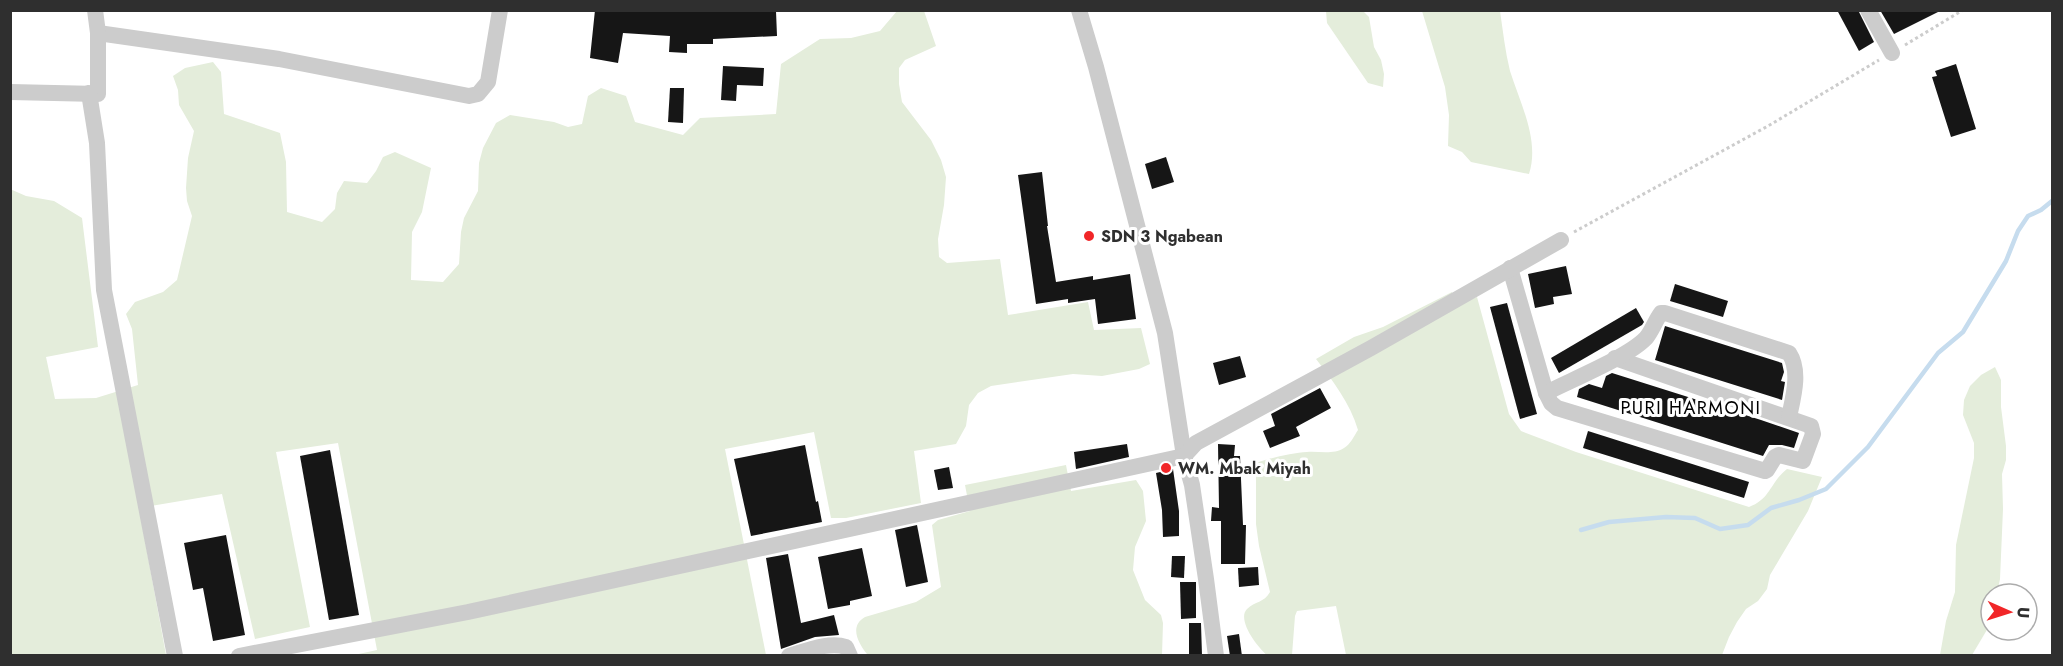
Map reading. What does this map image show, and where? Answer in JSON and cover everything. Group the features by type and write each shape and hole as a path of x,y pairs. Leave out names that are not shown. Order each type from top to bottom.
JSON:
{"street":[{"path":"10,92 98,94 98,33 95,10"},
{"path":"98,33 279,60 470,96 478,94 488,82 500,10"},
{"path":"1079,10 1165,333 1184,456 1192,485 1216,656"},
{"path":"1868,10 1892,53"},
{"path":"89,93 97,143 104,290 175,656"},
{"path":"239,656 468,612 1184,456 1196,443 1371,348 1561,240"},
{"path":"1510,268 1546,393 1551,403 1557,408 1765,471 1779,455 1803,461 1813,430 1810,426 1615,358"},
{"path":"1546,393 1615,358 1644,339 1661,313 1665,313 1789,353 1793,359 1796,385 1789,417"},
{"path":"789,656 830,645 846,647 850,656"}],"path":[{"path":"1561,240 1768,126 1963,10"}],"green space":[{"path":"897,11 924,11 936,46 905,60 899,68 899,84 902,102 931,140 946,177 938,239 939,257 947,263 1000,259 1008,315 1088,302 1094,330 1141,328 1150,364 1139,369 1102,376 1073,374 991,386 978,393 969,405 966,426 956,444 914,451 921,503 846,518 831,518 814,432 725,449 766,655 354,655 377,650 338,443 276,452 310,627 255,639 222,494 139,508 166,655 11,655 10,189 26,196 54,201 82,218 98,347 46,357 55,399 96,398 138,385 132,329 126,314 135,302 163,292 177,280 192,216 186,188 188,158 194,131 179,105 178,90 173,76 185,68 213,62 221,72 224,114 280,133 286,162 287,212 322,222 335,209 337,193 344,181 367,183 383,157 395,152 431,168 422,212 412,232 411,280 443,282 459,264 464,218 478,191 479,163 483,148 496,123 510,115 554,122 568,127 582,124 588,96 601,88 626,96 635,122 683,135 700,118 776,114 781,64 820,39 851,38 880,31"},
{"path":"1326,11 1363,11 1369,17 1374,47 1381,60 1384,74 1383,87 1368,83 1327,23"},
{"path":"1422,11 1500,11 1510,71 1530,135 1532,161 1529,174 1471,162 1462,152 1448,146 1449,115 1445,87"},
{"path":"1452,292 1456,306 1477,297 1509,414 1521,431 1576,452 1749,507 1762,500 1787,469 1822,477 1808,511 1770,575 1767,589 1758,601 1746,609 1737,622 1722,655 1346,655 1336,606 1297,611 1292,655 1267,655 1254,641 1246,627 1244,614 1247,609 1265,598 1270,592 1256,524 1256,463 1295,453 1335,451 1346,447 1358,430 1355,420 1340,393 1316,359 1354,337 1383,327"},
{"path":"1995,367 2001,380 2006,460 2002,474 2000,579 1999,582 1979,582 1980,642 1972,655 1940,655 1946,621 1955,592 1956,545 1974,458 1974,443 1963,415 1964,400 1970,386 1981,375"},
{"path":"1066,465 1071,491 1136,480 1143,491 1146,521 1135,547 1133,570 1145,600 1161,615 1162,655 891,656 867,654 857,635 857,625 860,621 865,617 916,602 941,587 932,525 938,520 970,511 965,485"}],"building":[{"path":"595,10 776,11 777,36 713,39 713,44 687,44 687,53 669,52 670,36 623,33 618,63 590,58"},
{"path":"1837,10 1858,10 1874,42 1859,51"},
{"path":"1880,10 1942,10 1894,34"},
{"path":"1956,64 1976,129 1951,137 1932,77 1937,76 1935,71"},
{"path":"723,66 764,68 763,86 737,85 736,101 721,100"},
{"path":"670,88 684,88 683,123 668,122"},
{"path":"1166,157 1174,182 1152,189 1145,164"},
{"path":"1042,172 1047,226 1056,282 1093,276 1093,280 1130,274 1136,319 1098,324 1095,299 1068,303 1068,299 1036,304 1018,175"},
{"path":"1566,266 1572,294 1553,297 1554,304 1535,308 1528,274"},
{"path":"1675,284 1728,301 1723,317 1670,301"},
{"path":"1507,303 1537,414 1520,419 1490,307"},
{"path":"1636,308 1644,322 1642,325 1559,373 1551,358"},
{"path":"1665,326 1782,363 1784,372 1781,381 1785,382 1782,400 1655,360"},
{"path":"1240,356 1246,377 1219,385 1213,363"},
{"path":"1612,373 1799,433 1794,448 1769,445 1763,456 1577,397 1579,389 1589,384 1602,388 1606,376"},
{"path":"1320,388 1331,408 1296,427 1300,436 1270,448 1263,431 1275,426 1271,414"},
{"path":"1588,431 1749,482 1744,498 1583,448"},
{"path":"1127,444 1129,457 1076,469 1074,452"},
{"path":"1218,444 1235,445 1234,456 1240,456 1243,525 1246,525 1245,564 1221,564 1221,521 1211,521 1212,507 1219,508"},
{"path":"805,445 822,522 751,536 734,459"},
{"path":"330,450 359,615 329,620 300,456"},
{"path":"949,467 953,488 938,490 934,470"},
{"path":"1173,469 1179,511 1179,536 1163,537 1162,510 1156,473"},
{"path":"917,525 928,582 906,587 895,530"},
{"path":"226,535 245,635 213,641 203,588 193,590 184,543"},
{"path":"862,548 872,596 850,601 850,605 828,609 818,557"},
{"path":"788,554 801,623 834,615 839,635 815,637 781,649 766,558"},
{"path":"1172,556 1185,556 1184,578 1171,577"},
{"path":"1258,567 1259,585 1239,587 1238,568"},
{"path":"1180,582 1196,582 1196,618 1181,619"},
{"path":"1189,623 1201,623 1202,656 1189,656"},
{"path":"1239,634 1242,656 1230,656 1227,636"}],"waterway":[{"path":"1581,530 1609,522 1666,517 1695,518 1720,529 1748,525 1771,508 1826,489 1868,447 1938,353 1963,332 2006,261 2018,231 2028,216 2041,210 2052,201"}],"place":[{"name":"SDN 3 Ngabean","path":"1089,236"},
{"name":"WM. Mbak Miyah","path":"1166,468"}],"district":[{"name":"PURI HARMONI","path":"1691,408"}]}
